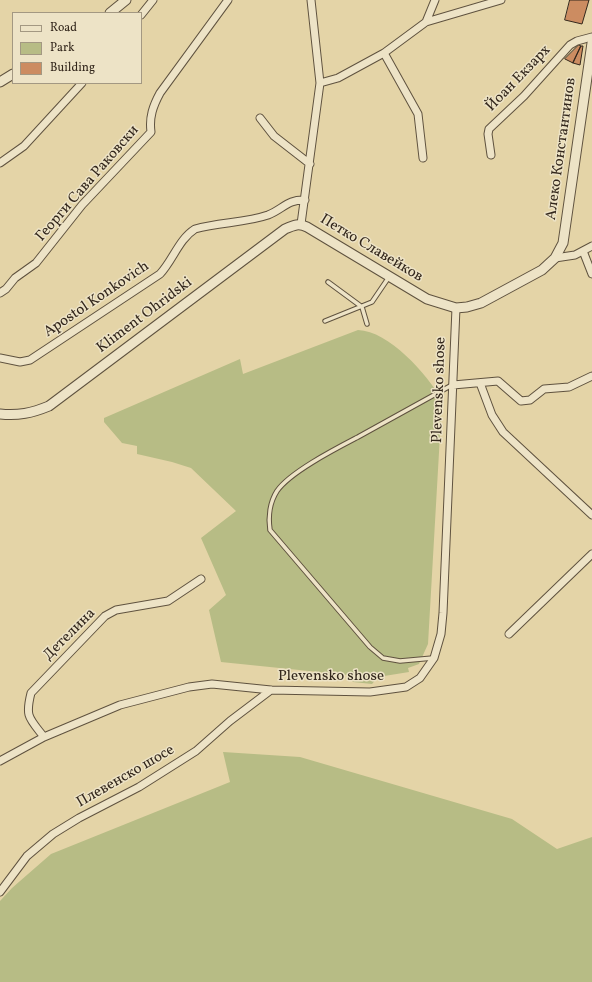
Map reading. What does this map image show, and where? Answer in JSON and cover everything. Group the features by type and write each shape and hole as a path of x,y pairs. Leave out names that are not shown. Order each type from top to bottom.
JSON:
{"street":[{"path":"111,12 126,0"},
{"path":"142,14 153,0"},
{"name":"Георги Сава Раковски","path":"0,293 6,289 15,278 36,263 82,205 151,132 153,107 160,93 228,0"},
{"path":"301,224 320,83 312,0"},
{"path":"426,22 435,0"},
{"path":"320,83 338,78 384,53 426,22 501,0"},
{"name":"Йоан Екзарх","path":"491,155 488,134 493,125 524,96 570,45 577,41 592,37"},
{"name":"Алеко Константинов","path":"555,258 563,243 589,82 592,43"},
{"path":"384,53 418,114 422,158"},
{"path":"0,82 12,75"},
{"path":"0,163 24,146 81,84"},
{"path":"260,118 274,136 310,164"},
{"name":"Apostol Konkovich","path":"0,358 20,362 30,360 160,274 188,234 195,229 259,218 270,214 295,199 305,200"},
{"name":"Петко Славейков","path":"301,224 427,299 456,308"},
{"name":"Kliment Ohridski","path":"0,414 12,415 32,413 49,406 285,229 301,224"},
{"path":"456,308 481,303 542,270 555,258 575,255 592,246"},
{"path":"583,251 592,274"},
{"name":"Plevensko shose","path":"0,761 44,737 120,705 189,687 212,684 271,690 388,690 406,687 414,683 426,670 434,658 441,634 456,308"},
{"path":"453,385 498,381 522,402 530,400 544,389 569,387 592,376"},
{"path":"480,383 492,415 503,432 592,515"},
{"path":"509,634 592,554"},
{"name":"Детелина","path":"44,737 31,721 27,709 31,693 105,616 116,610 168,601 201,579"},
{"name":"Плевенско шосе","path":"0,892 27,856 53,834 79,818 139,787 196,751 230,721 271,690"}],"lane":[{"path":"326,321 372,302 389,276"},
{"path":"328,282 362,307 367,324"},
{"path":"434,658 400,661 383,658 370,647 270,530 269,522 273,500 278,490 299,472 321,457 453,385"}],"green space":[{"path":"358,330 370,332 382,338 406,356 427,378 442,400 428,644 419,664 408,668 409,672 378,677 372,684 353,682 348,675 221,662 209,610 226,595 201,538 236,511 191,468 137,454 137,446 122,443 104,422 104,418 240,359 243,374"},
{"path":"223,752 300,757 512,819 557,849 592,837 592,982 0,982 0,901 12,888 51,854 230,782"}],"building":[{"path":"570,0 589,0 582,24 565,20"},
{"path":"579,45 581,46 573,63 565,59"},
{"path":"581,46 583,46 580,65 573,63"}]}
